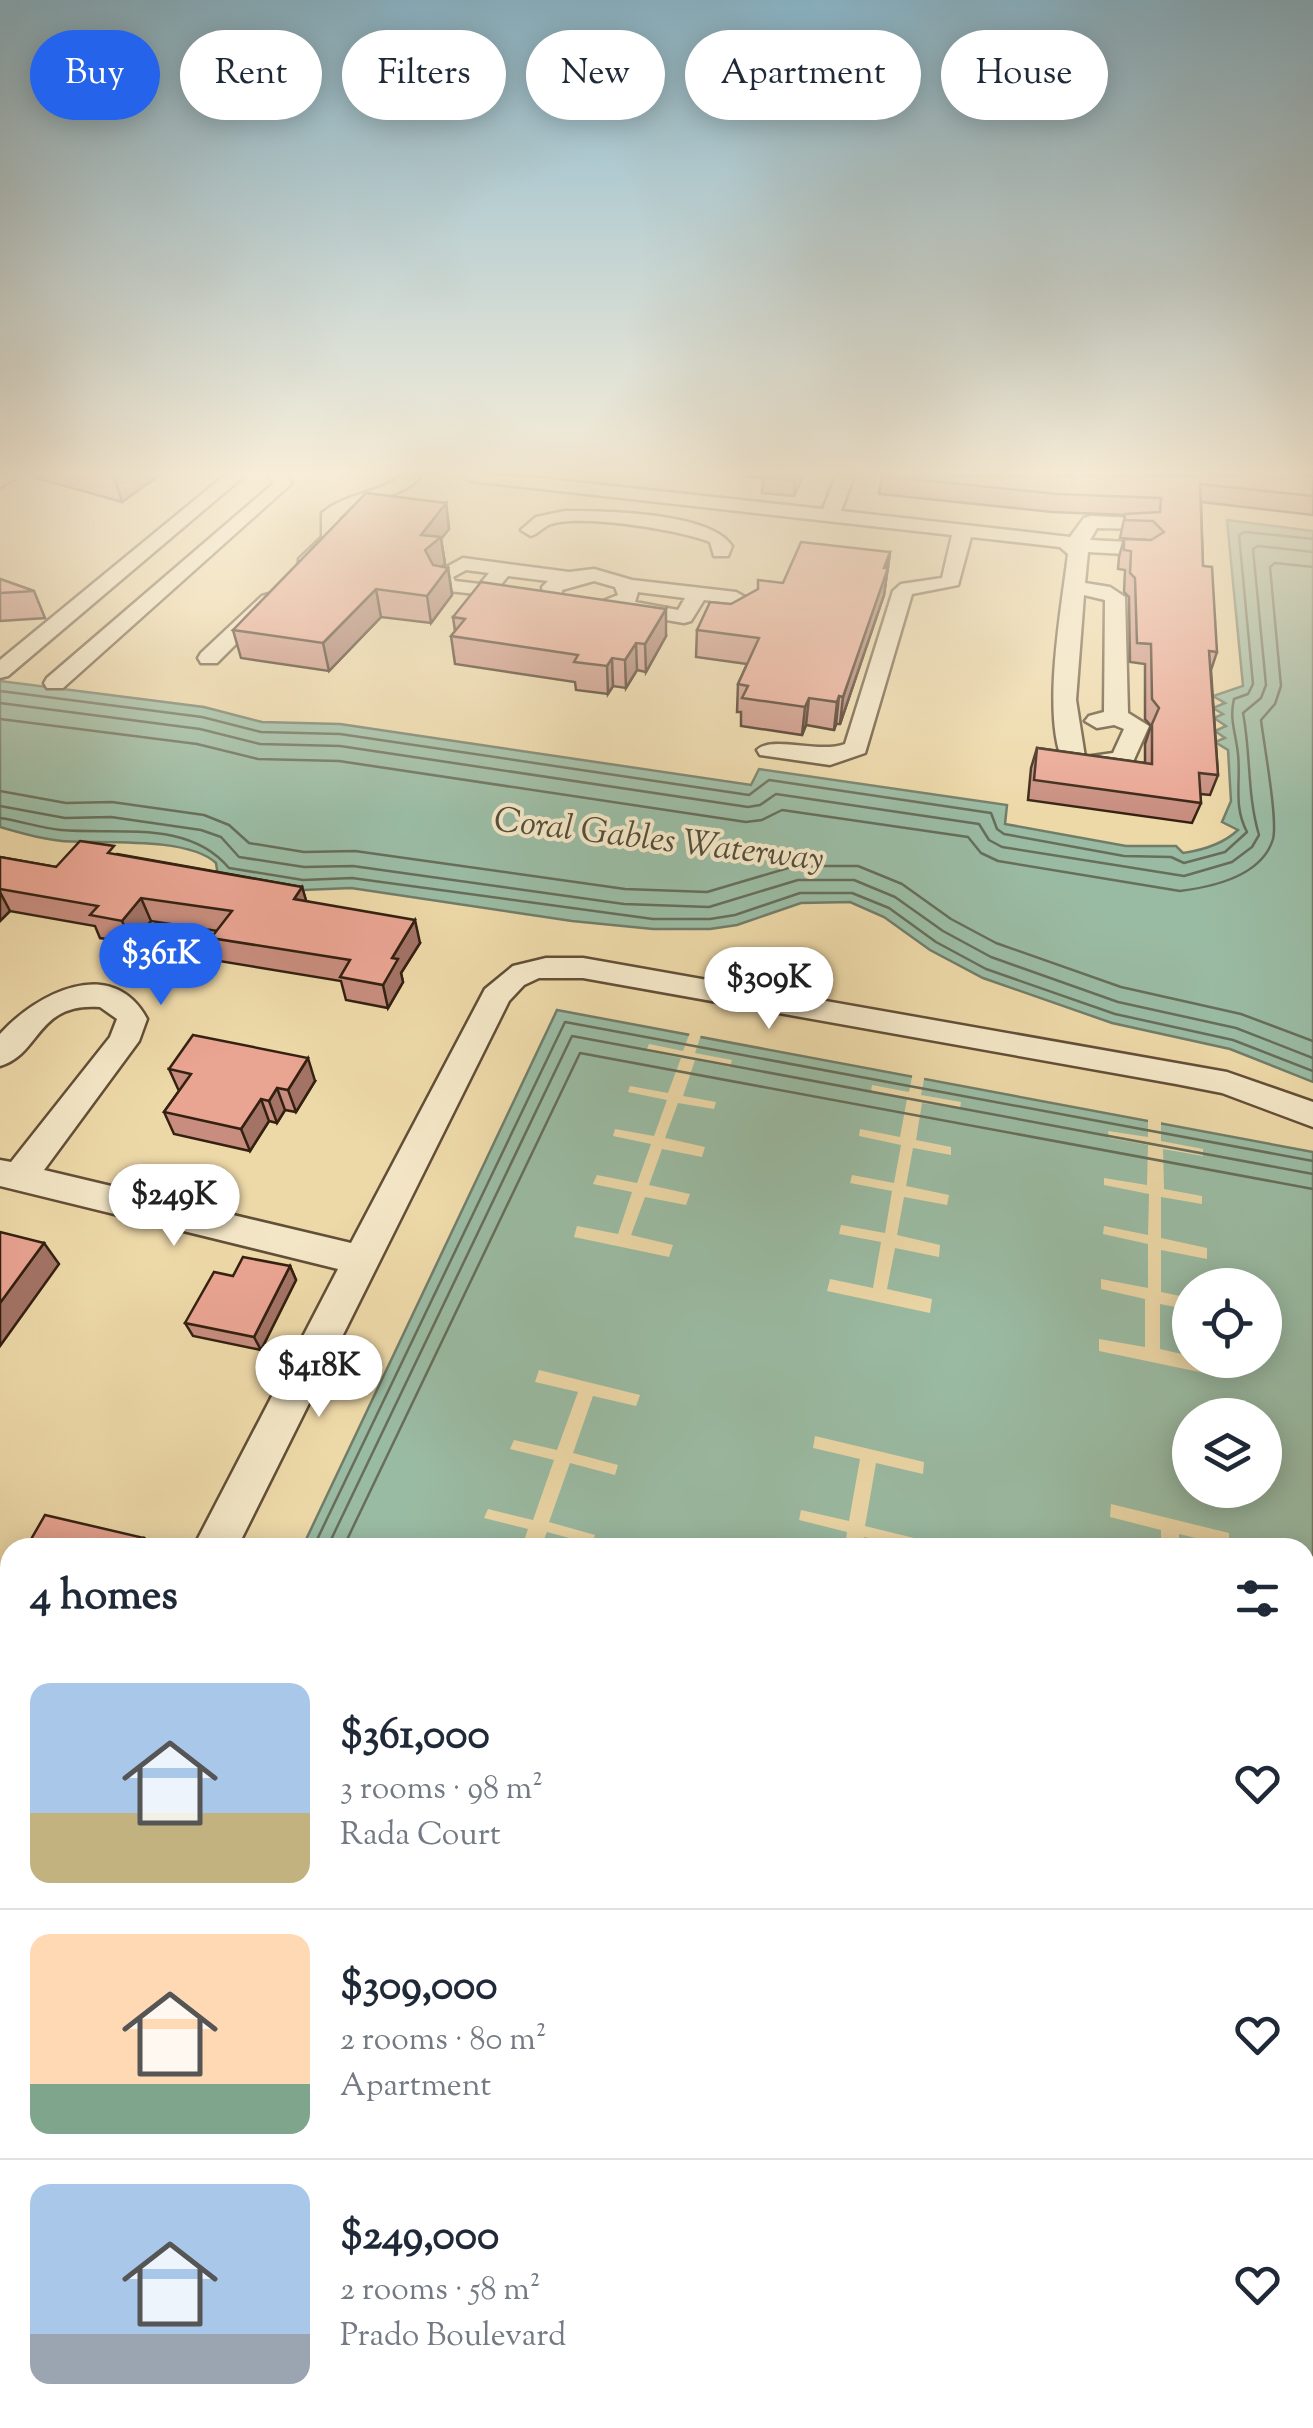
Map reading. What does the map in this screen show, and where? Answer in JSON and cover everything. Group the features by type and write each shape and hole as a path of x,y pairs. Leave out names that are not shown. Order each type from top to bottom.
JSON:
{"street":[{"path":"0,670 98,589"},
{"path":"55,683 163,589"},
{"path":"210,658 280,589"},
{"path":"467,589 554,600"},
{"path":"552,589 552,616 570,623 594,622 620,589"},
{"path":"606,589 618,595 684,616 728,622 743,612 743,604 736,598 698,593 618,595"},
{"path":"769,750 830,758 856,748 906,589"},
{"path":"1071,724 1116,717 1136,726 1123,759 1076,765 1068,750 1071,724 1064,700 1076,589"},
{"path":"1088,589 1103,591 1115,598 1116,717"},
{"path":"684,616 698,593"},
{"path":"75,608 132,616"},
{"path":"1072,634 1114,639"},
{"path":"219,1538 496,996 515,976 545,966 583,968 1210,1080 1313,1115"},
{"path":"0,1055 38,1012 66,998 90,996 114,1001 132,1019 133,1026 124,1041 9,1175 138,1204 234,1233 362,1260"}],"water":[{"name":"Coral Gables Waterway","path":"1234,589 1313,589 1313,1082 1230,1049 1112,1023 983,978 930,950 884,917 850,902 801,903 737,925 710,929 653,929 351,888 303,890 218,876 216,863 185,849 142,843 62,841 0,827 0,681 204,707 262,722 340,724 751,785 759,769 1007,805 1005,824 1126,846 1176,846 1183,853 1220,843 1238,830 1222,822 1231,801 1228,750 1215,742 1225,738 1215,731 1226,726 1214,718 1223,714 1213,708 1225,703 1213,696 1243,686"},
{"path":"557,1010 1313,1152 1313,1538 307,1538"}],"pier":[{"path":"691,1030 702,1032 695,1053 732,1060 730,1067 695,1060 683,1096 716,1102 714,1109 678,1103 665,1138 705,1147 702,1157 662,1149 649,1185 690,1194 686,1205 645,1197 631,1235 673,1245 669,1257 574,1237 577,1226 618,1234 632,1192 593,1184 597,1175 637,1183 651,1144 613,1136 615,1129 654,1136 667,1100 628,1092 630,1086 668,1093 681,1058 646,1051 649,1044 683,1051"},
{"path":"913,1072 925,1074 921,1095 961,1102 960,1109 922,1103 916,1140 951,1147 951,1155 913,1148 906,1186 949,1195 947,1205 904,1197 897,1235 940,1245 939,1257 895,1248 887,1289 932,1299 930,1313 827,1291 830,1279 873,1288 881,1242 839,1234 841,1225 885,1233 892,1191 850,1183 852,1175 894,1183 901,1145 859,1136 860,1129 900,1137 907,1099 871,1092 872,1085 909,1092"},
{"path":"1148,1116 1161,1118 1161,1141 1203,1149 1203,1156 1163,1149 1164,1189 1202,1196 1202,1204 1161,1197 1161,1238 1207,1248 1207,1259 1161,1250 1161,1292 1172,1294 1172,1306 1160,1304 1160,1349 1172,1352 1172,1366 1099,1351 1099,1339 1145,1347 1145,1299 1101,1289 1101,1279 1148,1288 1148,1244 1103,1234 1104,1226 1148,1235 1149,1194 1104,1185 1104,1178 1147,1185 1148,1145 1109,1138 1108,1131 1148,1137"},
{"path":"539,1370 640,1395 636,1406 593,1396 573,1453 618,1465 615,1475 570,1463 549,1522 595,1535 594,1538 570,1538 547,1532 545,1538 525,1538 528,1529 484,1518 488,1509 533,1520 554,1460 510,1449 514,1440 557,1450 578,1392 535,1382"},
{"path":"815,1436 924,1462 923,1474 876,1463 865,1526 914,1538 846,1538 847,1532 799,1520 801,1510 849,1521 860,1459 813,1448"},
{"path":"1111,1504 1229,1533 1229,1538 1179,1534 1179,1538 1161,1538 1161,1530 1110,1517"}],"building":[{"path":"0,589 34,591 0,593"},
{"path":"273,589 376,589 323,643 233,630"},
{"path":"378,589 432,589 427,596"},
{"path":"475,589 531,589 666,609 645,644 636,643 625,660 612,658 607,666 574,662 578,655 451,636 465,619 453,617"},
{"path":"757,589 881,589 843,697 839,696 837,702 809,698 805,707 742,698 748,686 738,684 759,638 697,630 710,602 731,604"},
{"path":"1135,589 1213,589 1217,652 1209,651 1218,775 1199,773 1201,803 1034,780 1037,748 1152,764 1152,724 1159,708 1152,699 1151,644 1137,643"},
{"path":"80,841 114,846 108,853 302,887 294,899 415,920 392,958 398,959 383,985 340,977 350,960 211,938 232,911 141,898 122,921 90,915 98,906 0,889 0,857 56,867"},
{"path":"193,1035 308,1058 288,1090 277,1088 269,1101 261,1099 241,1129 164,1112 191,1074 169,1069"},
{"path":"0,1232 44,1243 0,1303"},
{"path":"243,1257 290,1266 254,1337 185,1323 214,1272 233,1276"},
{"path":"45,1515 144,1538 32,1538"}]}
